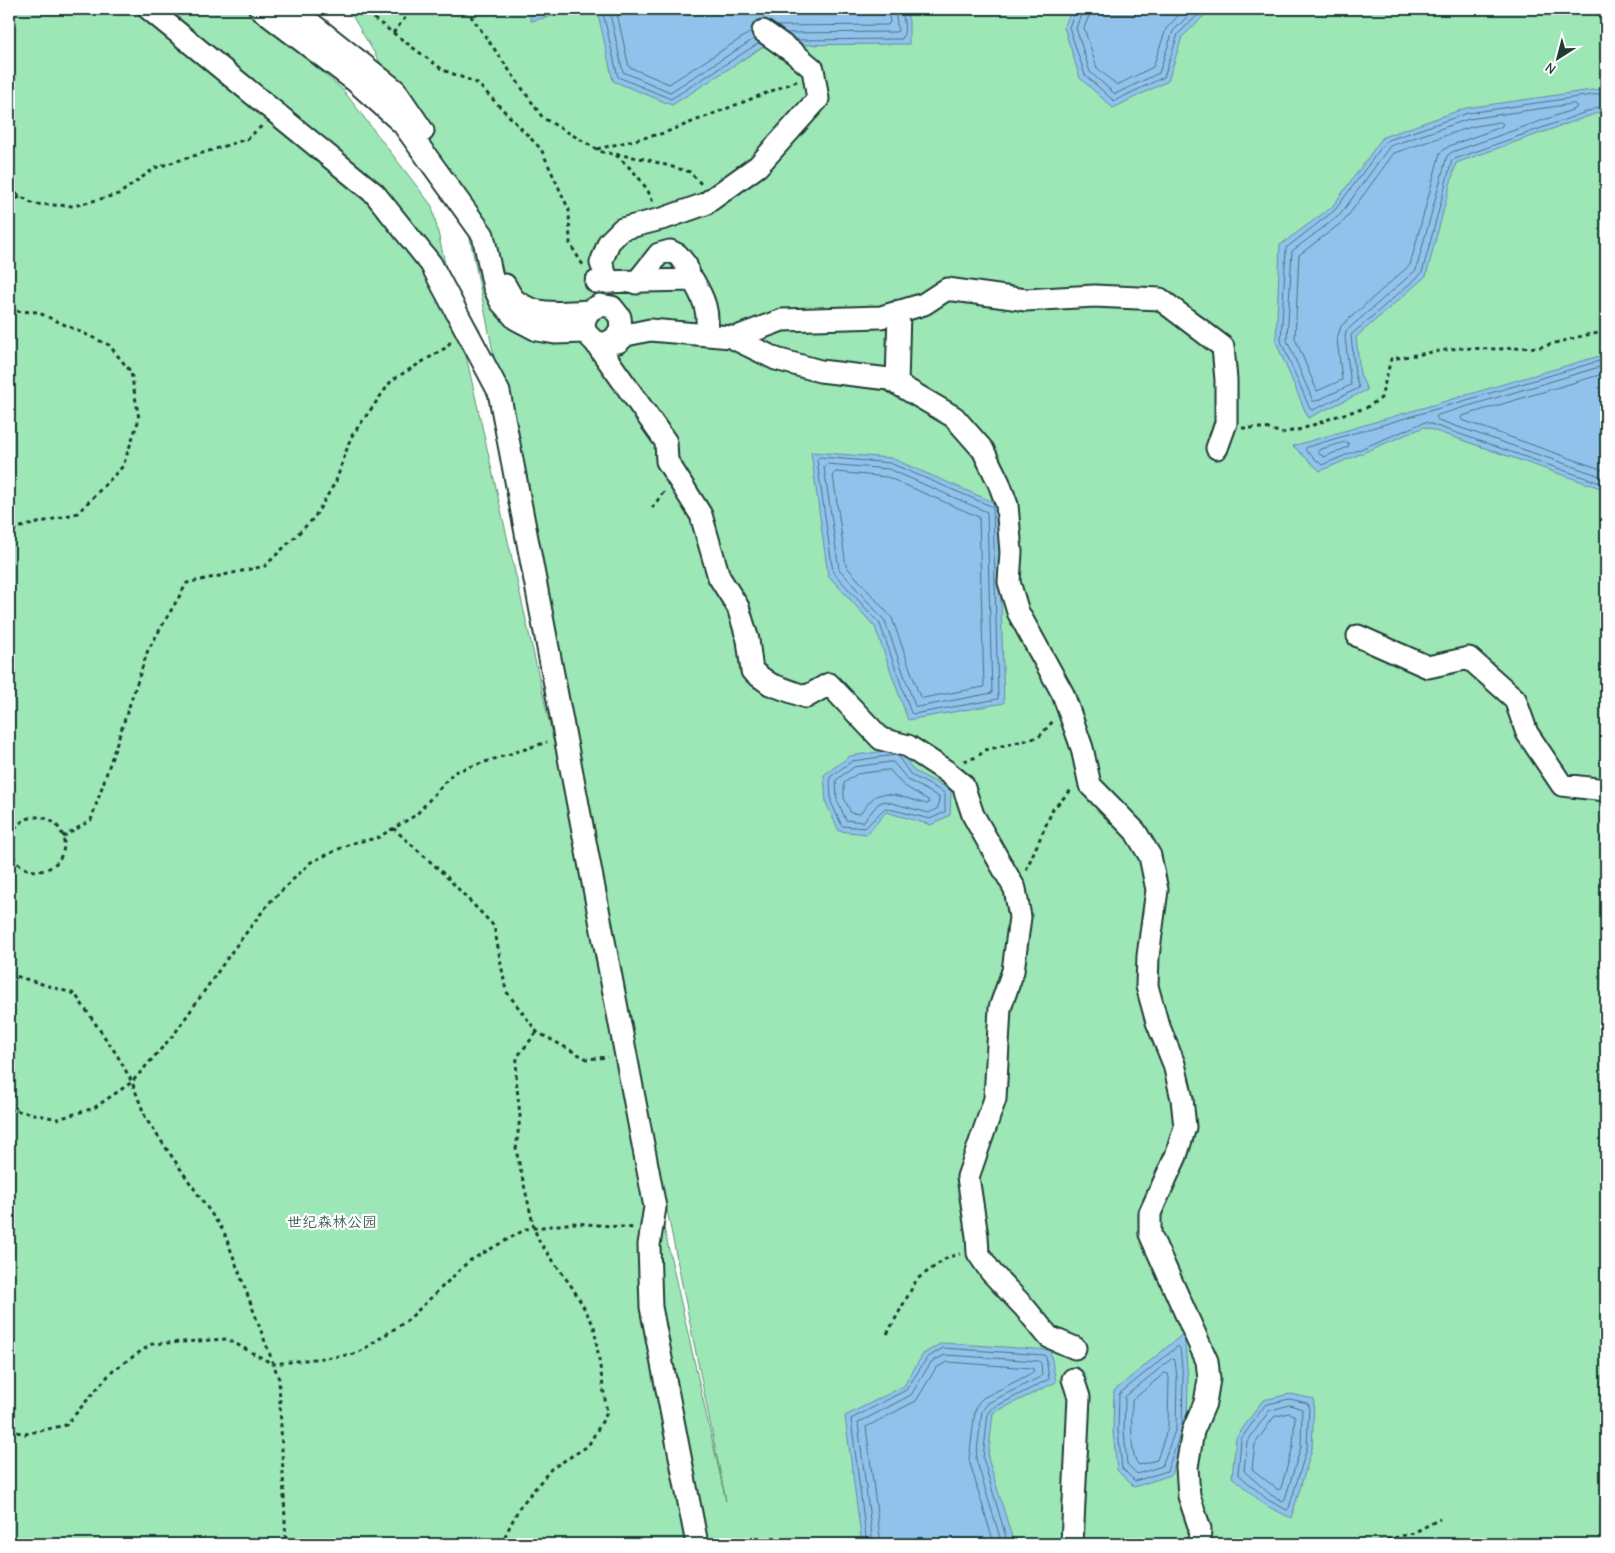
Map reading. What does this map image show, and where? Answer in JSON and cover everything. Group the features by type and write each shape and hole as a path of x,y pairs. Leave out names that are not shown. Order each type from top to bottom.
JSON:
{"lane":[{"path":"149,9 375,194 431,264 499,392 655,1207 648,1245 652,1307 697,1544"},
{"path":"260,9 355,80 403,124 483,235 494,287 501,302 516,319 537,330 618,342 626,335 650,330 734,338 776,359 820,371 889,380 954,417 982,450 1007,505 1011,552 1009,582 1018,612 1066,702 1082,748 1090,785 1136,831 1150,856 1157,890 1148,956 1148,986 1158,1022 1174,1064 1182,1100 1185,1126 1176,1156 1150,1214 1150,1234 1207,1361 1209,1379 1205,1403 1193,1431 1187,1467 1189,1496 1200,1529 1199,1544"},
{"path":"293,9 395,90 484,218 498,245 497,262 504,282 514,300 529,309 550,313 588,311 600,305 612,307 620,317 621,329 614,339 596,339"},
{"path":"691,280 602,283 601,263 609,242 622,229 659,220 705,204 758,166 818,99 813,69 794,53 763,32"},
{"path":"636,283 659,254 670,251 678,255 686,265 691,280 693,280 702,296 706,307 708,322 706,334"},
{"path":"734,338 782,320 881,317 924,304 947,289 1026,300 1094,296 1160,299 1223,347 1226,380 1226,423 1221,439"},
{"path":"588,311 584,321 666,442 667,461 701,515 719,577 738,607 748,640 752,671 770,684 806,697 829,684 881,739 908,746 963,785 973,814 1014,888 1020,916 1013,971 1000,1008 995,1099 968,1177 977,1236 977,1249 991,1272 1050,1337 1075,1348"},
{"path":"897,384 900,311"},
{"path":"1358,636 1428,667 1469,658 1515,699 1527,733 1562,785 1606,790"},
{"path":"1072,1544 1079,1397 1073,1379"}],"path":[{"path":"361,9 443,70 477,83 541,149 569,210 570,244 602,283"},
{"path":"393,32 412,9"},
{"path":"466,9 543,118 602,152 644,159 690,172 709,193 710,199"},
{"path":"596,149 664,134 814,74"},
{"path":"9,189 33,204 74,206 119,194 155,168 247,139 275,113"},
{"path":"616,154 629,166 650,193 659,220"},
{"path":"9,202 20,196"},
{"path":"9,311 37,312 109,345 131,372 139,419 123,466 78,512 9,530"},
{"path":"63,837 91,820 148,650 187,583 265,566 314,518 336,481 352,437 392,380 447,347 462,322"},
{"path":"1221,439 1265,428 1282,433 1366,408 1380,398 1391,359 1458,348 1497,349 1540,346 1606,332"},
{"path":"943,769 954,763 969,761 985,750 1039,737 1066,702"},
{"path":"9,1109 58,1118 94,1108 132,1082 175,1033 233,950 269,903 311,862 352,843 377,838 416,815 454,772 565,737"},
{"path":"1016,895 1053,809 1087,773"},
{"path":"45,818 53,822 63,837 62,855 50,868 42,871 24,868 10,856 10,838 13,830 19,823 27,819 45,818"},
{"path":"393,828 444,874 494,926 506,991 537,1032 587,1059 626,1055"},
{"path":"9,974 75,994 118,1055 132,1082 146,1119 224,1232 278,1379 286,1544"},
{"path":"501,1544 519,1508 551,1469 588,1446 607,1413 594,1326 574,1290 539,1242 516,1150 520,1116 516,1078 517,1057 537,1032"},
{"path":"9,1430 25,1434 66,1425 113,1370 152,1344 227,1339 273,1364 356,1354 408,1320 469,1261 526,1229 574,1223 651,1230"},
{"path":"887,1334 917,1279 948,1257 977,1249"},
{"path":"1371,1544 1413,1532 1440,1519"}],"green space":[{"name":"世纪森林公园","path":"9,9 248,9 343,90 432,206 726,1501 462,199 348,9 1606,9 1606,1544 9,1544"}],"water":[{"path":"529,9 584,9 531,21"},
{"path":"597,9 906,9 909,21 909,44 766,45 672,105 613,81"},
{"path":"1072,9 1215,9 1208,12 1182,37 1168,81 1113,108 1080,78 1064,27"},
{"path":"1606,88 1606,110 1456,163 1426,276 1356,337 1360,374 1367,390 1308,418 1276,342 1280,245 1332,207 1383,137 1466,108"},
{"path":"1606,354 1606,490 1424,427 1320,471 1293,446"},
{"path":"811,452 891,458 998,504 1004,703 908,720 875,627 828,575"},
{"path":"898,749 914,771 951,790 950,815 931,825 886,812 867,834 839,831 826,803 824,775 850,756"},
{"path":"1184,1333 1188,1378 1187,1430 1171,1475 1134,1487 1117,1470 1113,1432 1114,1391"},
{"path":"942,1343 1050,1350 1056,1382 993,1413 988,1458 1014,1544 862,1544 845,1416 904,1386 923,1354"},
{"path":"1290,1394 1314,1399 1312,1449 1291,1518 1265,1505 1232,1477 1236,1438 1263,1400"}]}
